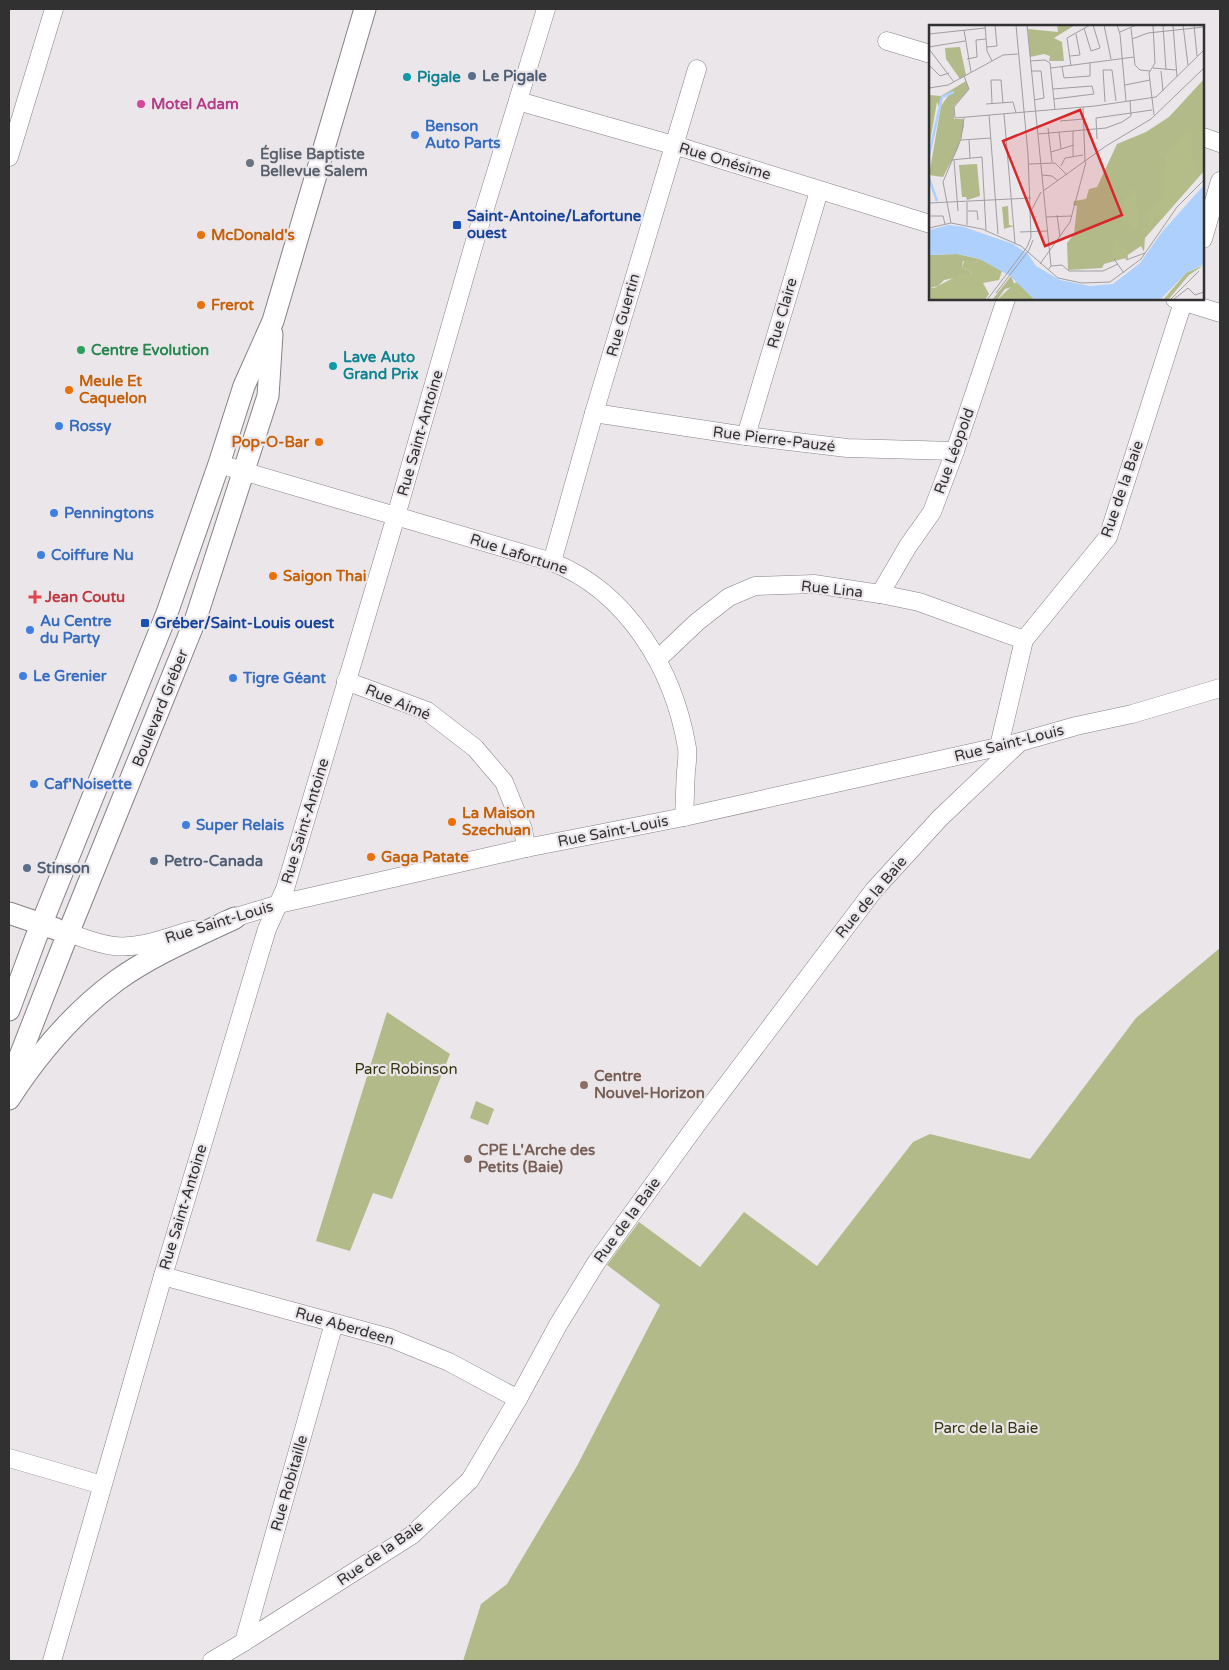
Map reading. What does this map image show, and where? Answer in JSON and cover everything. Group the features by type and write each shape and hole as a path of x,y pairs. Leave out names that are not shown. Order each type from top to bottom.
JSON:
{"main road":[{"name":"Boulevard Gréber","path":"9,1010 167,613 244,386 273,321 365,9"},
{"name":"Boulevard Gréber","path":"9,1084 196,618 268,396 273,321"},
{"name":"Rue Saint-Louis","path":"9,913 69,933"},
{"path":"9,1100 24,1075 53,1039 99,994 134,970 235,918"}],"street":[{"path":"9,157 54,9"},
{"name":"Rue Saint-Antoine","path":"52,1661 163,1276 267,929 285,889 396,516 474,244 546,9"},
{"path":"887,41 929,54"},
{"name":"Rue Guertin","path":"552,562 594,413 697,70"},
{"name":"Rue Onésime","path":"518,101 674,145 929,224"},
{"path":"1204,138 1220,143"},
{"path":"1204,236 1220,181"},
{"name":"Rue Claire","path":"746,436 819,191"},
{"name":"Rue Léopold","path":"880,594 908,546 932,512 955,451 1006,300"},
{"path":"1181,300 1220,313"},
{"name":"Rue de la Baie","path":"999,746 1024,640 1108,537 1181,300"},
{"name":"Rue Pierre-Pauzé","path":"594,413 746,436 847,448 955,451"},
{"name":"Rue Lafortune","path":"219,464 244,473 552,562 570,569 597,587 624,613 647,642 658,659 677,704 688,750 684,816"},
{"name":"Rue Lina","path":"658,659 697,622 729,597 755,586 814,584 880,594 919,602 1024,640"},
{"name":"Rue Aimé","path":"346,681 427,711 475,748 504,782 523,829 526,848"},
{"name":"Rue Saint-Louis","path":"69,933 102,943 128,946 154,942 278,904 526,848 684,816 1020,742 1076,726 1132,714 1220,688"},
{"name":"Rue de la Baie","path":"212,1661 412,1534 470,1480 518,1399 558,1325 596,1263 819,961 874,890 940,818 1020,742"},
{"name":"Rue Aberdeen","path":"163,1276 390,1338 449,1362 518,1399"},
{"name":"Rue Robitaille","path":"244,1642 334,1323"},
{"path":"9,1458 102,1485"}],"green space":[{"name":"Parc de la Baie","path":"1220,948 1220,1661 463,1661 481,1604 507,1584 577,1466 660,1305 607,1265 639,1222 700,1267 744,1212 817,1266 913,1142 930,1134 1030,1159 1136,1018"},
{"name":"Parc Robinson","path":"387,1012 450,1054 392,1199 373,1193 350,1251 316,1241"},
{"path":"476,1101 494,1109 488,1125 470,1118"}],"place":[{"name":"Le Pigale","path":"472,76"},
{"name":"Pigale","path":"407,77"},
{"name":"Motel Adam","path":"141,104"},
{"name":"Benson Auto Parts","path":"415,135"},
{"name":"Église Baptiste Bellevue Salem","path":"250,163"},
{"name":"Saint-Antoine/Lafortune ouest","path":"457,225"},
{"name":"McDonald's","path":"201,235"},
{"name":"Frerot","path":"201,305"},
{"name":"Centre Evolution","path":"81,350"},
{"name":"Lave Auto Grand Prix","path":"333,366"},
{"name":"Meule Et Caquelon","path":"69,390"},
{"name":"Rossy","path":"59,426"},
{"name":"Pop-O-Bar","path":"319,442"},
{"name":"Penningtons","path":"54,513"},
{"name":"Coiffure Nu","path":"41,555"},
{"name":"Saigon Thai","path":"273,576"},
{"name":"Jean Coutu","path":"35,597"},
{"name":"Gréber/Saint-Louis ouest","path":"145,623"},
{"name":"Au Centre du Party","path":"30,630"},
{"name":"Le Grenier","path":"23,676"},
{"name":"Tigre Géant","path":"233,678"},
{"name":"Caf'Noisette","path":"34,784"},
{"name":"La Maison Szechuan","path":"452,822"},
{"name":"Super Relais","path":"186,825"},
{"name":"Gaga Patate","path":"371,857"},
{"name":"Petro-Canada","path":"154,861"},
{"name":"Stinson","path":"27,868"},
{"name":"Centre Nouvel-Horizon","path":"584,1085"},
{"name":"CPE L'Arche des Petits (Baie)","path":"468,1159"}]}
